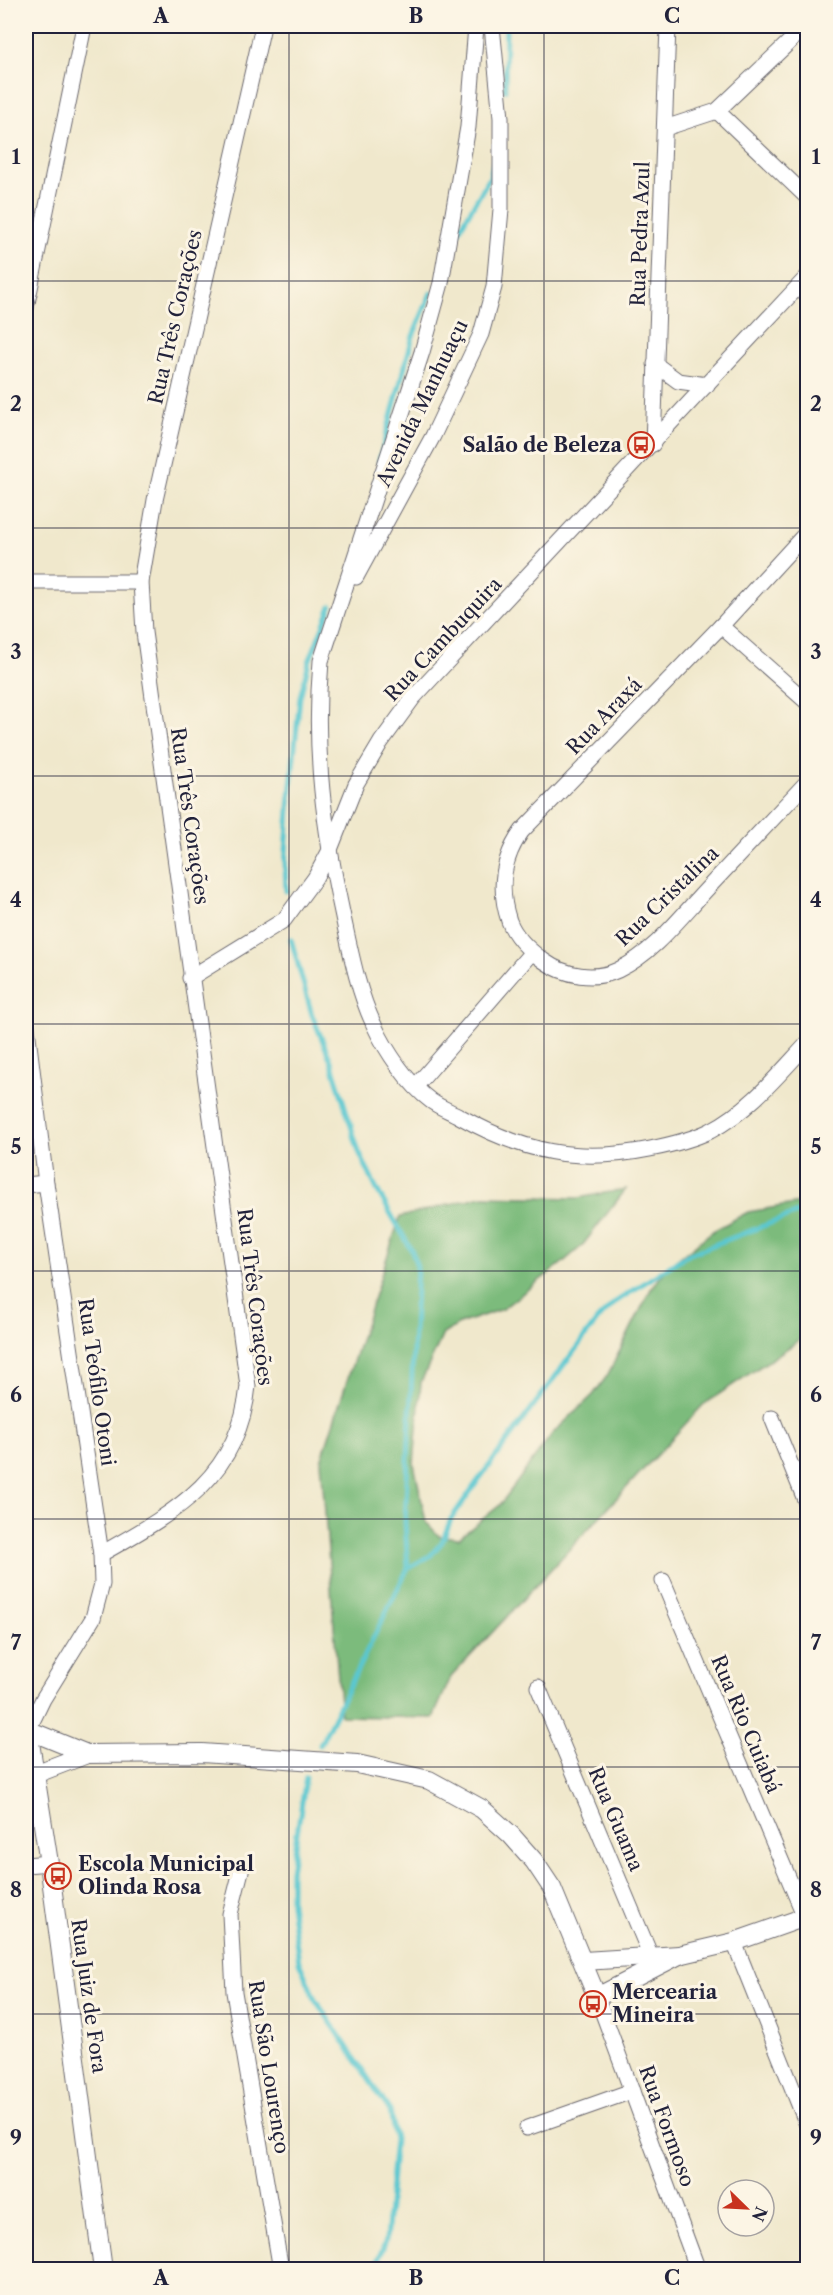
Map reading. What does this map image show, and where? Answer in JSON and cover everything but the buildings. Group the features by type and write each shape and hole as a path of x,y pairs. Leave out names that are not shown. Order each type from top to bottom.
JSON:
{"street":[{"path":"26,308 84,26"},
{"name":"Rua Três Corações","path":"101,1554 179,1508 199,1491 219,1467 233,1443 246,1406 248,1386 190,978 144,632 141,582 158,488 263,26"},
{"name":"Avenida Manhuaçu","path":"329,852 320,789 316,711 321,661 422,352 441,283 468,127 476,26"},
{"name":"Avenida Manhuaçu","path":"340,606 433,436 481,334 494,287 501,209 501,118 492,26"},
{"name":"Rua Pedra Azul","path":"653,444 668,26"},
{"path":"665,128 717,111 802,31"},
{"path":"717,111 807,198"},
{"name":"Rua Cambuquira","path":"329,852 356,784 381,742 413,698 653,444 807,276"},
{"path":"656,364 678,381 707,385"},
{"name":"Rua Araxá","path":"532,952 513,930 505,910 502,883 505,862 512,845 522,831 721,626 807,531"},
{"path":"26,582 141,582"},
{"path":"721,626 807,704"},
{"name":"Rua Cristalina","path":"532,952 550,966 576,975 596,976 616,971 634,961 671,928 807,782"},
{"path":"190,978 284,920 315,878 329,852"},
{"path":"329,852 359,989 375,1027 390,1053 430,1101 487,1132 551,1153 594,1158 677,1143 727,1121 760,1094 807,1043"},
{"path":"416,1086 532,952"},
{"name":"Rua Teófilo Otoni","path":"26,1020 46,1183 101,1554 102,1584 93,1618 43,1699 27,1730"},
{"path":"26,1185 46,1183"},
{"path":"772,1418 807,1507"},
{"name":"Rua Rio Cuiabá","path":"663,1581 806,1916"},
{"name":"Rua Guama","path":"538,1687 653,1962"},
{"path":"27,1730 87,1754"},
{"name":"Rua Juiz de Fora","path":"27,1730 30,1766 49,1863 103,2270"},
{"path":"30,1766 87,1754 202,1753 357,1764 429,1780 482,1809 511,1835 534,1861 552,1888 597,1997 653,1962"},
{"path":"26,1865 49,1863"},
{"name":"Rua São Lourenço","path":"241,1871 230,1914 234,1992 281,2270"},
{"path":"584,1961 653,1962 734,1942 806,1916"},
{"path":"734,1942 807,2127"},
{"name":"Rua Formoso","path":"597,1997 698,2270"},
{"path":"527,2128 632,2091"}],"green space":[{"path":"626,1189 582,1246 561,1264 502,1309 459,1324 443,1334 421,1382 414,1464 426,1522 439,1536 459,1538 500,1505 552,1434 593,1395 607,1376 651,1289 669,1266 713,1231 748,1212 807,1202 807,1335 703,1405 451,1677 433,1718 341,1716 321,1461 400,1217 482,1196 578,1198"}],"waterway":[{"path":"505,90 506,26"},
{"path":"455,237 490,177 495,158"},
{"path":"379,461 413,336 431,293"},
{"path":"286,891 285,866 290,795 300,697 309,662 331,606"},
{"path":"291,939 312,1015 331,1061 359,1152 376,1188 412,1251 417,1267 405,1522 408,1568"},
{"path":"320,1745 408,1568 430,1556 442,1542 451,1519 598,1319 617,1301 687,1255 808,1209"},
{"path":"306,1777 291,1871 291,1904 299,1962 315,1999 390,2111 395,2139 386,2240 374,2270"}],"place":[{"name":"Salão de Beleza","path":"641,445"},
{"name":"Escola Municipal Olinda Rosa","path":"58,1876"},
{"name":"Mercearia Mineira","path":"593,2004"}]}
